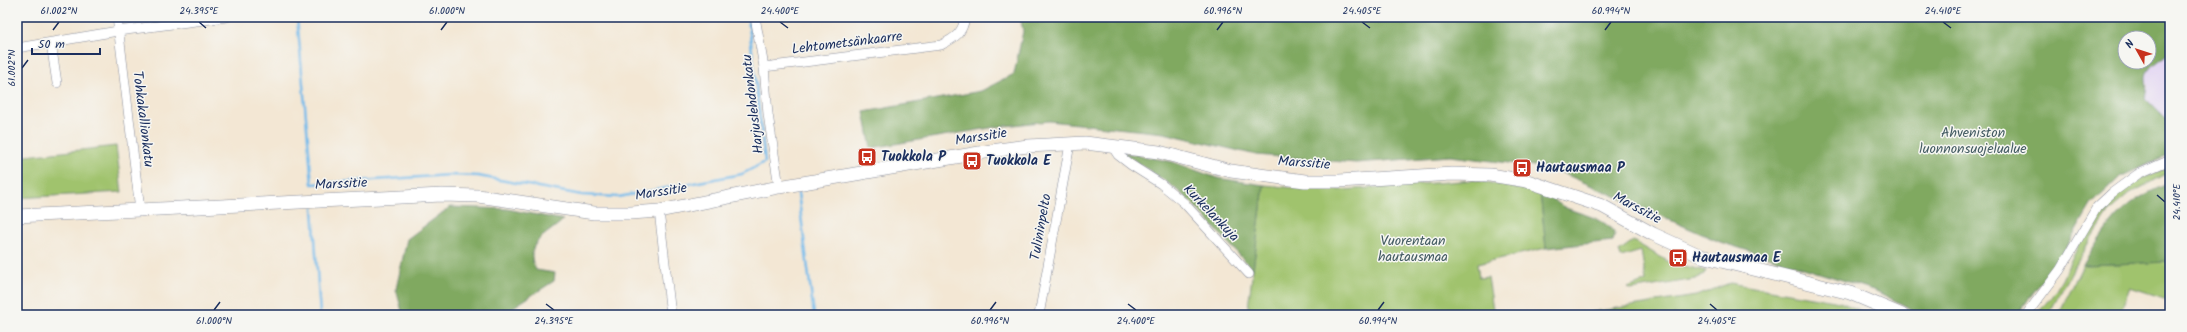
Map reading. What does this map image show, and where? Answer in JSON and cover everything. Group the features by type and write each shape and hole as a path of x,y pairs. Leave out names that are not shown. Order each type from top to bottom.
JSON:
{"main road":[{"name":"Marssitie","path":"17,216 442,195 478,196 594,213 631,213 659,211 779,187 991,151 1028,146 1085,143 1159,152 1231,171 1305,181 1339,182 1452,174 1490,175 1527,181 1602,206 1653,234 1701,256 1850,293 1902,315"}],"street":[{"name":"Tohkakallionkatu","path":"117,17 140,210"},
{"path":"17,48 118,31 227,17"},
{"name":"Harjuslehdonkatu","path":"755,17 764,67 768,114 779,187"},
{"name":"Lehtometsänkaarre","path":"764,67 941,45 957,37 964,26 965,17"},
{"path":"51,42 57,83"},
{"name":"Tulininpelto","path":"1039,315 1070,144"},
{"name":"Kurkelankuja","path":"1112,146 1118,155 1130,165 1161,184 1184,203 1249,274"},
{"path":"2026,315 2060,270 2098,207 2112,193 2138,174 2170,160"},
{"path":"659,211 671,315"}],"shaded area":[{"path":"2170,52 2170,123 2145,98 2148,87 2146,78 2148,70 2157,70 2157,62"}],"green space":[{"name":"Ahveniston luonnonsuojelualue","path":"1020,17 2170,17 2170,52 2157,62 2157,30 2117,30 2117,70 2149,70 2146,75 2147,88 2145,98 2170,123 2170,154 2120,177 2091,205 2066,248 2017,315 1923,315 1874,290 1720,242 1551,168 1450,156 1356,163 1256,155 1164,133 1049,121 996,127 871,148 864,112 981,91 1014,74 1023,31"},
{"path":"116,146 122,192 17,198 17,157"},
{"path":"1122,152 1173,162 1217,178 1264,185 1253,270 1191,202 1171,185"},
{"path":"2170,167 2170,172 2129,194 2109,211 2091,238 2048,315 2034,315 2054,294 2075,251 2087,231 2105,207 2115,197 2139,180"},
{"name":"Vuorentaan hautausmaa","path":"1474,180 1540,192 1546,248 1477,264 1479,278 1488,277 1494,315 1247,315 1264,185 1305,189 1342,190"},
{"path":"2170,183 2170,262 2083,265 2109,225 2118,215 2139,198"},
{"path":"1540,192 1564,207 1599,220 1611,228 1615,234 1613,241 1546,248"},
{"path":"450,207 507,209 563,220 538,240 532,253 532,260 536,270 555,273 554,281 512,308 509,315 403,315 396,289 407,239"},
{"path":"1633,241 1671,263 1706,271 1704,275 1695,279 1631,290 1628,288 1646,281 1641,251 1621,257 1619,251"},
{"path":"2170,262 2170,300 2130,287 2119,315 2058,315 2083,265"},
{"path":"1730,283 1840,302 1871,315 1573,315 1696,296"}],"waterway":[{"path":"297,17 312,184 451,175 478,176 582,195 618,197 742,174 765,162 748,17"},
{"path":"798,193 814,315"},
{"path":"313,208 320,315"}],"place":[{"name":"Tuokkola P","path":"867,157"},
{"name":"Tuokkola E","path":"972,161"},
{"name":"Hautausmaa P","path":"1522,168"},
{"name":"Hautausmaa E","path":"1678,258"}]}
